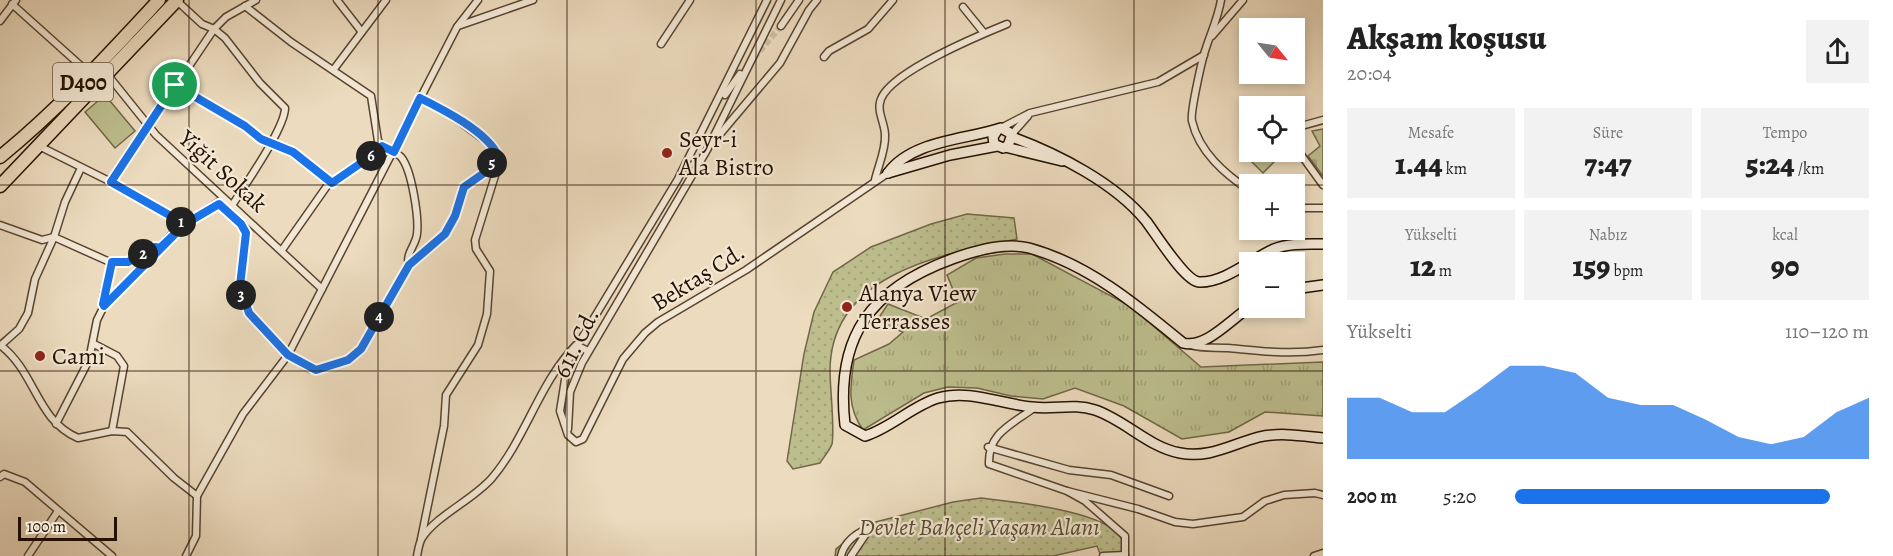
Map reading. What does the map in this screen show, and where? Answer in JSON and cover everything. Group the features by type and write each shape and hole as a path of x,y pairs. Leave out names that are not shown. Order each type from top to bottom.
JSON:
{"highway":[{"name":"D400","path":"0,157 29,135 91,74 159,0"},
{"path":"0,178 108,74 177,0"},
{"name":"D400","path":"0,186 64,117"},
{"path":"0,164 29,135"}],"street":[{"path":"177,0 202,24 214,29 225,38 260,82 284,105 284,117 233,204"},
{"path":"111,182 214,29 256,0"},
{"path":"337,0 362,31"},
{"path":"334,69 386,0"},
{"path":"186,556 196,536 198,496 243,414 288,355 457,27 477,0"},
{"path":"457,27 533,0"},
{"path":"661,44 690,0"},
{"name":"611. Cd.","path":"568,435 560,411 568,362 576,345 678,179 767,0"},
{"name":"611. Cd.","path":"568,435 570,392 582,363 707,150 781,0"},
{"path":"781,26 799,0"},
{"path":"707,150 780,63 808,10 817,0"},
{"path":"824,57 829,51 868,28 893,0"},
{"path":"1221,0 1204,55 1191,120 1206,151 1229,177 1239,184"},
{"path":"1210,40 1243,0"},
{"path":"0,21 14,2 91,74"},
{"path":"245,6 291,42 371,96 378,141 382,146 394,152 407,168 415,207 417,232 408,257 409,265"},
{"path":"963,7 984,33"},
{"path":"875,180 885,145 880,99 888,89 897,79 984,33 1007,24"},
{"path":"888,173 901,160 929,147 1000,128 1030,113 1158,81 1204,55"},
{"name":"Yiğit Sokak","path":"108,74 148,126 322,289"},
{"path":"715,108 740,74"},
{"path":"175,85 270,143 293,152 332,183"},
{"path":"417,556 444,426 446,395 478,345 487,314 490,271 476,249 475,240 497,169 498,156 491,145 468,126 443,109 420,98"},
{"path":"888,173 950,155 1011,144 1012,136 1030,113"},
{"path":"1305,125 1323,120"},
{"path":"1000,128 1012,136 1054,154 1124,198 1150,226 1186,276 1195,281 1214,279 1284,246 1323,244"},
{"path":"1000,128 993,137 1001,147 1064,161"},
{"path":"39,146 111,182 185,224"},
{"path":"282,250 332,183 377,152 382,146"},
{"path":"219,204 241,224 246,233 240,286 244,304 255,321 288,355 316,370 348,360 355,355 366,341 409,265 445,234 455,216 464,187 484,173 498,156"},
{"path":"1305,160 1323,185"},
{"path":"81,168 64,201 54,237 35,279 28,314 19,329 0,345 24,368 46,412 56,424 78,438 112,431 127,432 168,472 198,496"},
{"name":"Bektaş Cd.","path":"568,435 576,442 583,439 623,359 658,322 738,276 888,173"},
{"path":"56,424 86,366 94,344 95,327 104,306 185,224 219,204 224,196"},
{"path":"1305,208 1323,208"},
{"path":"0,225 42,240 54,237 112,262 128,262 155,247 160,248"},
{"path":"1323,350 1294,354 1225,348 1203,349 1183,343 1120,293 1091,274 1027,248 1009,247 967,254 935,265 889,291 861,324 844,366 845,426 865,436 929,401 952,395 975,396 1034,408 1072,405 1086,407 1112,418 1164,449 1180,454 1210,454 1260,437 1291,435 1323,438"},
{"path":"104,306 102,299 110,281 112,262"},
{"path":"1305,287 1323,285"},
{"path":"1190,345 1202,342 1239,316"},
{"path":"94,344 117,356 124,366 112,431"},
{"path":"421,539 487,483 501,468 559,362 576,345 588,351"},
{"path":"555,371 568,362 582,363"},
{"path":"1034,408 997,434 988,447 988,464 1067,491 1138,509 1175,522 1193,524 1243,517 1265,501 1284,495 1315,493 1323,495"},
{"path":"988,447 1069,470 1111,475 1169,496"},
{"path":"0,477 4,474 25,482 112,556"},
{"path":"1067,491 1085,501 1125,536 1125,555 1103,556"},
{"path":"28,556 58,511"},
{"path":"841,556 848,541 870,528 851,556"},
{"path":"1314,556 1323,554"}],"green space":[{"path":"105,95 135,131 115,148 85,112"},
{"path":"1323,129 1323,176 1308,156 1320,146 1312,131"},
{"path":"1252,162 1274,162 1263,173"},
{"path":"967,214 1014,218 1017,239 957,252 896,274 870,290 849,311 835,338 830,371 832,444 820,463 793,469 787,461 804,354 814,312 833,272 871,247 931,224"},
{"path":"1005,254 1032,254 1130,306 1201,367 1323,362 1323,416 1265,412 1229,432 1182,439 1124,406 1075,388 1043,399 1011,396 977,388 948,387 924,393 863,430 852,405 851,380 854,360 889,344 903,332 876,322 888,304 926,319 958,302 947,275 976,258"},
{"name":"Devlet Bahçeli Yaşam Alanı","path":"981,498 1053,508 1091,518 1107,525 1120,535 1123,556 1101,556 1097,546 1053,556 835,556 836,549 868,524 953,502"}],"water":[{"path":"1031,523 1037,526 982,535 965,527 986,533 1004,526 1020,528"},
{"path":"950,525 964,527 950,526 932,531 918,540 934,528"}],"tunnel":[{"path":"754,58 781,26"}],"place":[{"name":"Seyr-i Ala Bistro","path":"667,153"},
{"name":"Alanya View Terrasses","path":"847,307"},
{"name":"Cami","path":"40,356"}],"route":[{"path":"175,85 111,182 185,224 172,234 160,248 137,272 110,298 104,306 103,304 112,262 128,262 155,247 160,248 185,224 219,204 241,224 246,233 246,249 240,280 244,304 255,321 288,355 310,369 316,370 348,360 361,349 409,265 445,234 455,216 466,184 484,173 498,156 496,150 468,126 443,109 420,98 394,152 382,146 377,152 332,183 293,152 261,139 245,126 175,85"}]}
